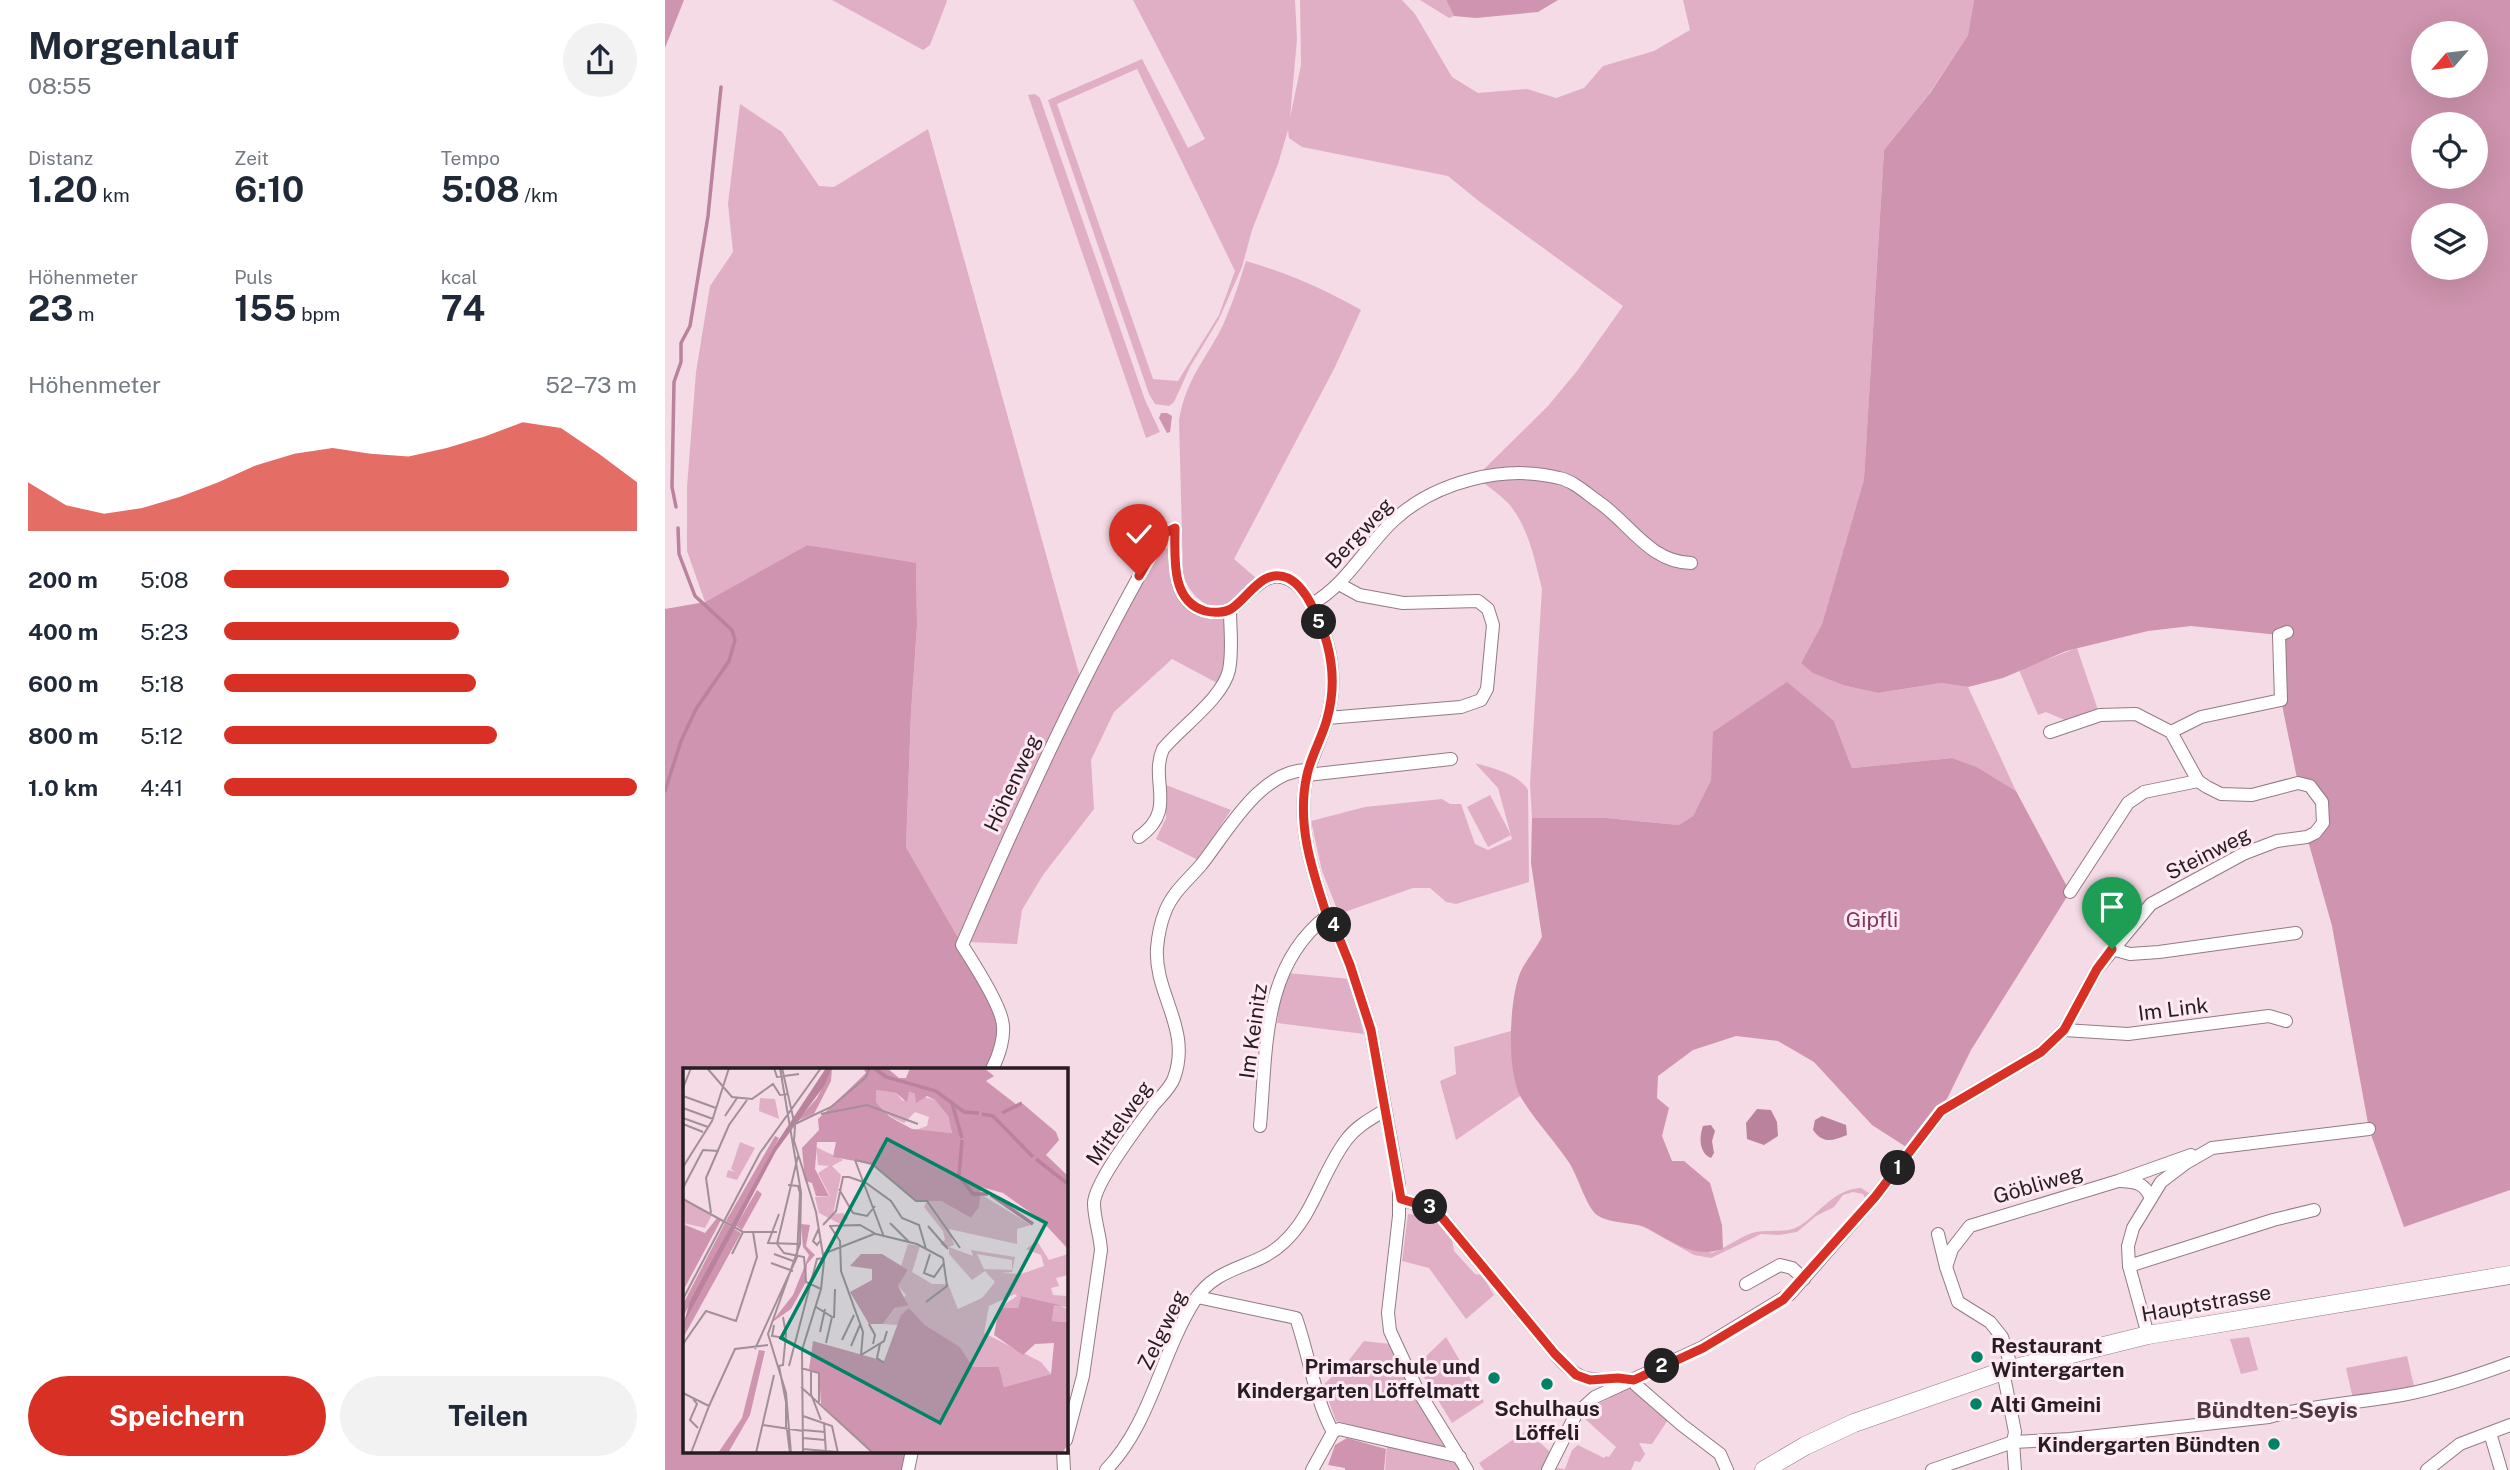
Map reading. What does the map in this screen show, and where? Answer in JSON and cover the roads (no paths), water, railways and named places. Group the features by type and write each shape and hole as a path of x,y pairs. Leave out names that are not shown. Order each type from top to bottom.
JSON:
{"main road":[{"name":"Hauptstrasse","path":"1766,1470 1805,1446 1854,1423 2007,1370 2148,1335 2510,1275"}],"street":[{"name":"Bergweg","path":"1312,604 1339,584 1391,522 1410,506 1476,477 1532,475 1559,478 1574,484 1606,507 1661,558 1691,563"},
{"name":"Höhenweg","path":"992,1068 998,1057 1002,1021 975,965 962,945 1032,784 1077,691 1163,534 1175,528 1177,582 1187,600 1201,610 1230,610"},
{"path":"1139,836 1155,821 1160,803 1162,794 1159,757 1163,749 1209,703 1223,685 1229,671 1230,610 1259,583 1275,575 1294,581 1312,604 1329,650 1333,670 1327,718 1308,773 1304,818 1307,852 1327,916 1337,934 1371,1030 1401,1199 1388,1313 1390,1331 1417,1389 1467,1470"},
{"path":"1327,718 1461,707 1481,700 1487,689 1493,625 1488,609 1478,601 1403,603 1359,595 1339,584"},
{"path":"2171,732 2201,717 2281,700 2279,635 2287,632"},
{"path":"2050,732 2100,715 2136,714 2171,732 2198,781 2144,792 2128,803 2070,892"},
{"name":"Mittelweg","path":"1067,1436 1083,1376 1101,1250 1094,1201 1101,1183 1152,1107 1174,1080 1179,1058 1179,1035 1158,970 1157,947 1165,912 1177,891 1201,865 1239,811 1286,774 1451,758"},
{"name":"Steinweg","path":"1548,1470 1576,1414 1595,1397 1722,1337 1783,1300 1875,1197 1941,1111 2041,1052 2064,1030 2097,969 2151,904 2243,854 2277,841 2307,837 2315,833 2323,823 2322,802 2311,786 2298,783 2252,795 2221,794 2198,781"},
{"name":"Im Keinitz","path":"1260,1126 1269,1026 1276,986 1292,951 1309,929 1327,916"},
{"path":"2112,949 2130,954 2159,952 2296,933"},
{"name":"Im Link","path":"2064,1030 2128,1034 2269,1016 2286,1021"},
{"name":"Zelgweg","path":"1106,1470 1140,1424 1172,1345 1197,1297 1215,1278 1281,1246 1303,1218 1329,1166 1348,1138 1364,1123 1385,1110"},
{"path":"2148,1335 2129,1266 2128,1245 2133,1227 2161,1182 2211,1148 2369,1129"},
{"name":"Göbliweg","path":"1946,1267 1952,1249 1970,1226 2118,1181 2211,1148"},
{"path":"2118,1181 2136,1182 2145,1187 2151,1198"},
{"path":"1401,1199 1435,1209 1555,1354 1576,1375 1590,1380 1634,1380 1636,1385 1682,1425 1720,1454 1727,1470"},
{"path":"2129,1266 2273,1220 2314,1210"},
{"path":"1938,1234 1958,1302 1990,1322 2002,1337 2015,1432 2015,1470"},
{"path":"1746,1284 1780,1265 1792,1268 1804,1279"},
{"path":"1197,1297 1296,1318 1320,1405 1333,1432"},
{"path":"1932,1470 2013,1442 2070,1439 2269,1417 2297,1409 2400,1395 2463,1380 2510,1363"},
{"path":"2427,1470 2460,1444 2510,1425"},
{"path":"1312,1470 1333,1432 1339,1429 1460,1457"},
{"path":"2490,1433 2501,1470"},
{"path":"908,1470 912,1452"},
{"path":"1063,1452 1064,1470"}],"waterway":[{"path":"676,507 672,487 674,382 681,362 681,343 690,326 708,216 721,87"},
{"path":"665,791 681,741 696,709 729,661 735,640 732,630 695,596 679,554 678,528"}],"place":[{"name":"Restaurant Wintergarten","path":"1977,1357"},
{"name":"Primarschule und Kindergarten Löffelmatt","path":"1494,1378"},
{"name":"Schulhaus Löffeli","path":"1547,1384"},
{"name":"Alti Gmeini","path":"1976,1404"},
{"name":"Kindergarten Bündten","path":"2274,1444"}],"district":[{"name":"Bündten-Seyis","path":"2277,1409"}],"park label":[{"name":"Gipfli","path":"1872,919"}]}
